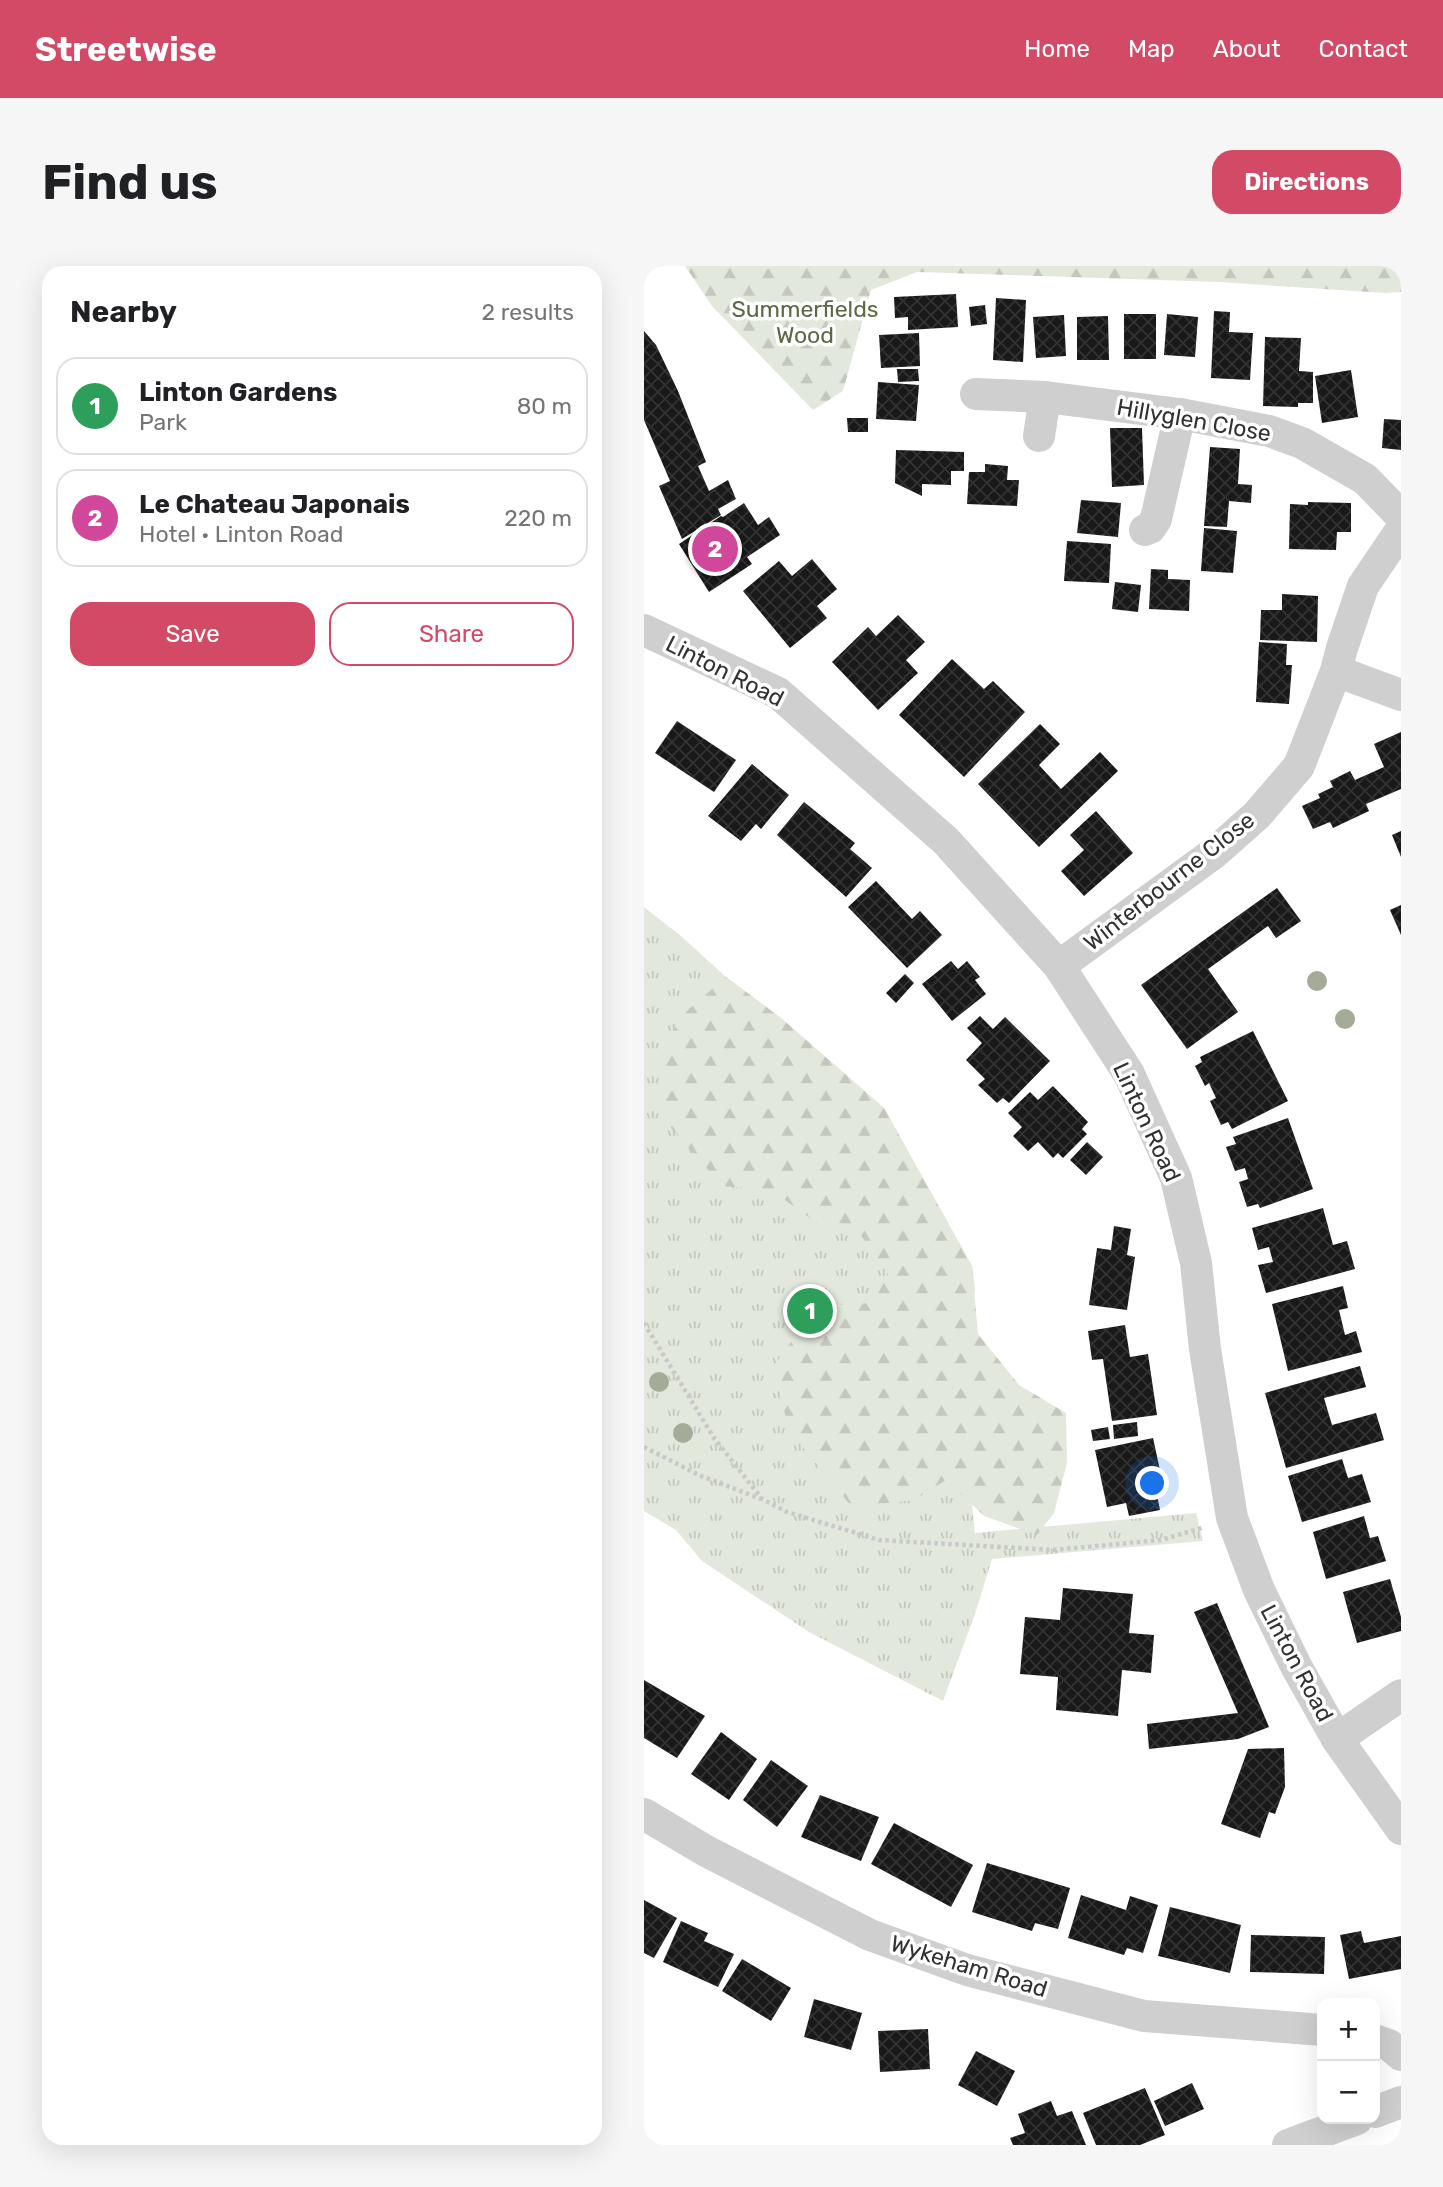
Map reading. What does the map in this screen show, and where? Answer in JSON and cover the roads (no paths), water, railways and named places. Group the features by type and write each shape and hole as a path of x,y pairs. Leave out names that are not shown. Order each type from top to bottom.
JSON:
{"street":[{"name":"Hillyglen Close","path":"976,394 1045,397 1180,414 1269,431 1302,443 1365,479 1401,516"},
{"path":"1040,436 1045,397"},
{"path":"1145,530 1150,528 1156,519 1180,414"},
{"name":"Winterbourne Close","path":"1059,966 1214,853 1257,815 1299,766 1336,671 1363,586 1401,530"},
{"name":"Linton Road","path":"644,630 778,693 946,841 1059,966 1129,1074 1176,1178 1196,1263 1205,1349 1232,1518 1265,1601 1296,1666 1337,1739 1401,1829"},
{"path":"1336,671 1401,695"},
{"path":"1337,1739 1401,1695"},
{"name":"Wykeham Road","path":"644,1814 727,1863 870,1935 967,1970 1144,2015 1317,2030"},
{"path":"1380,2042 1401,2055"},
{"path":"1380,2110 1401,2102"},
{"path":"1288,2145 1344,2124"}],"place":[{"name":"Le Chateau Japonais","path":"715,549"},
{"name":"Linton Gardens","path":"810,1311"}],"park label":[{"name":"Summerfields Wood","path":"805,322"}]}
